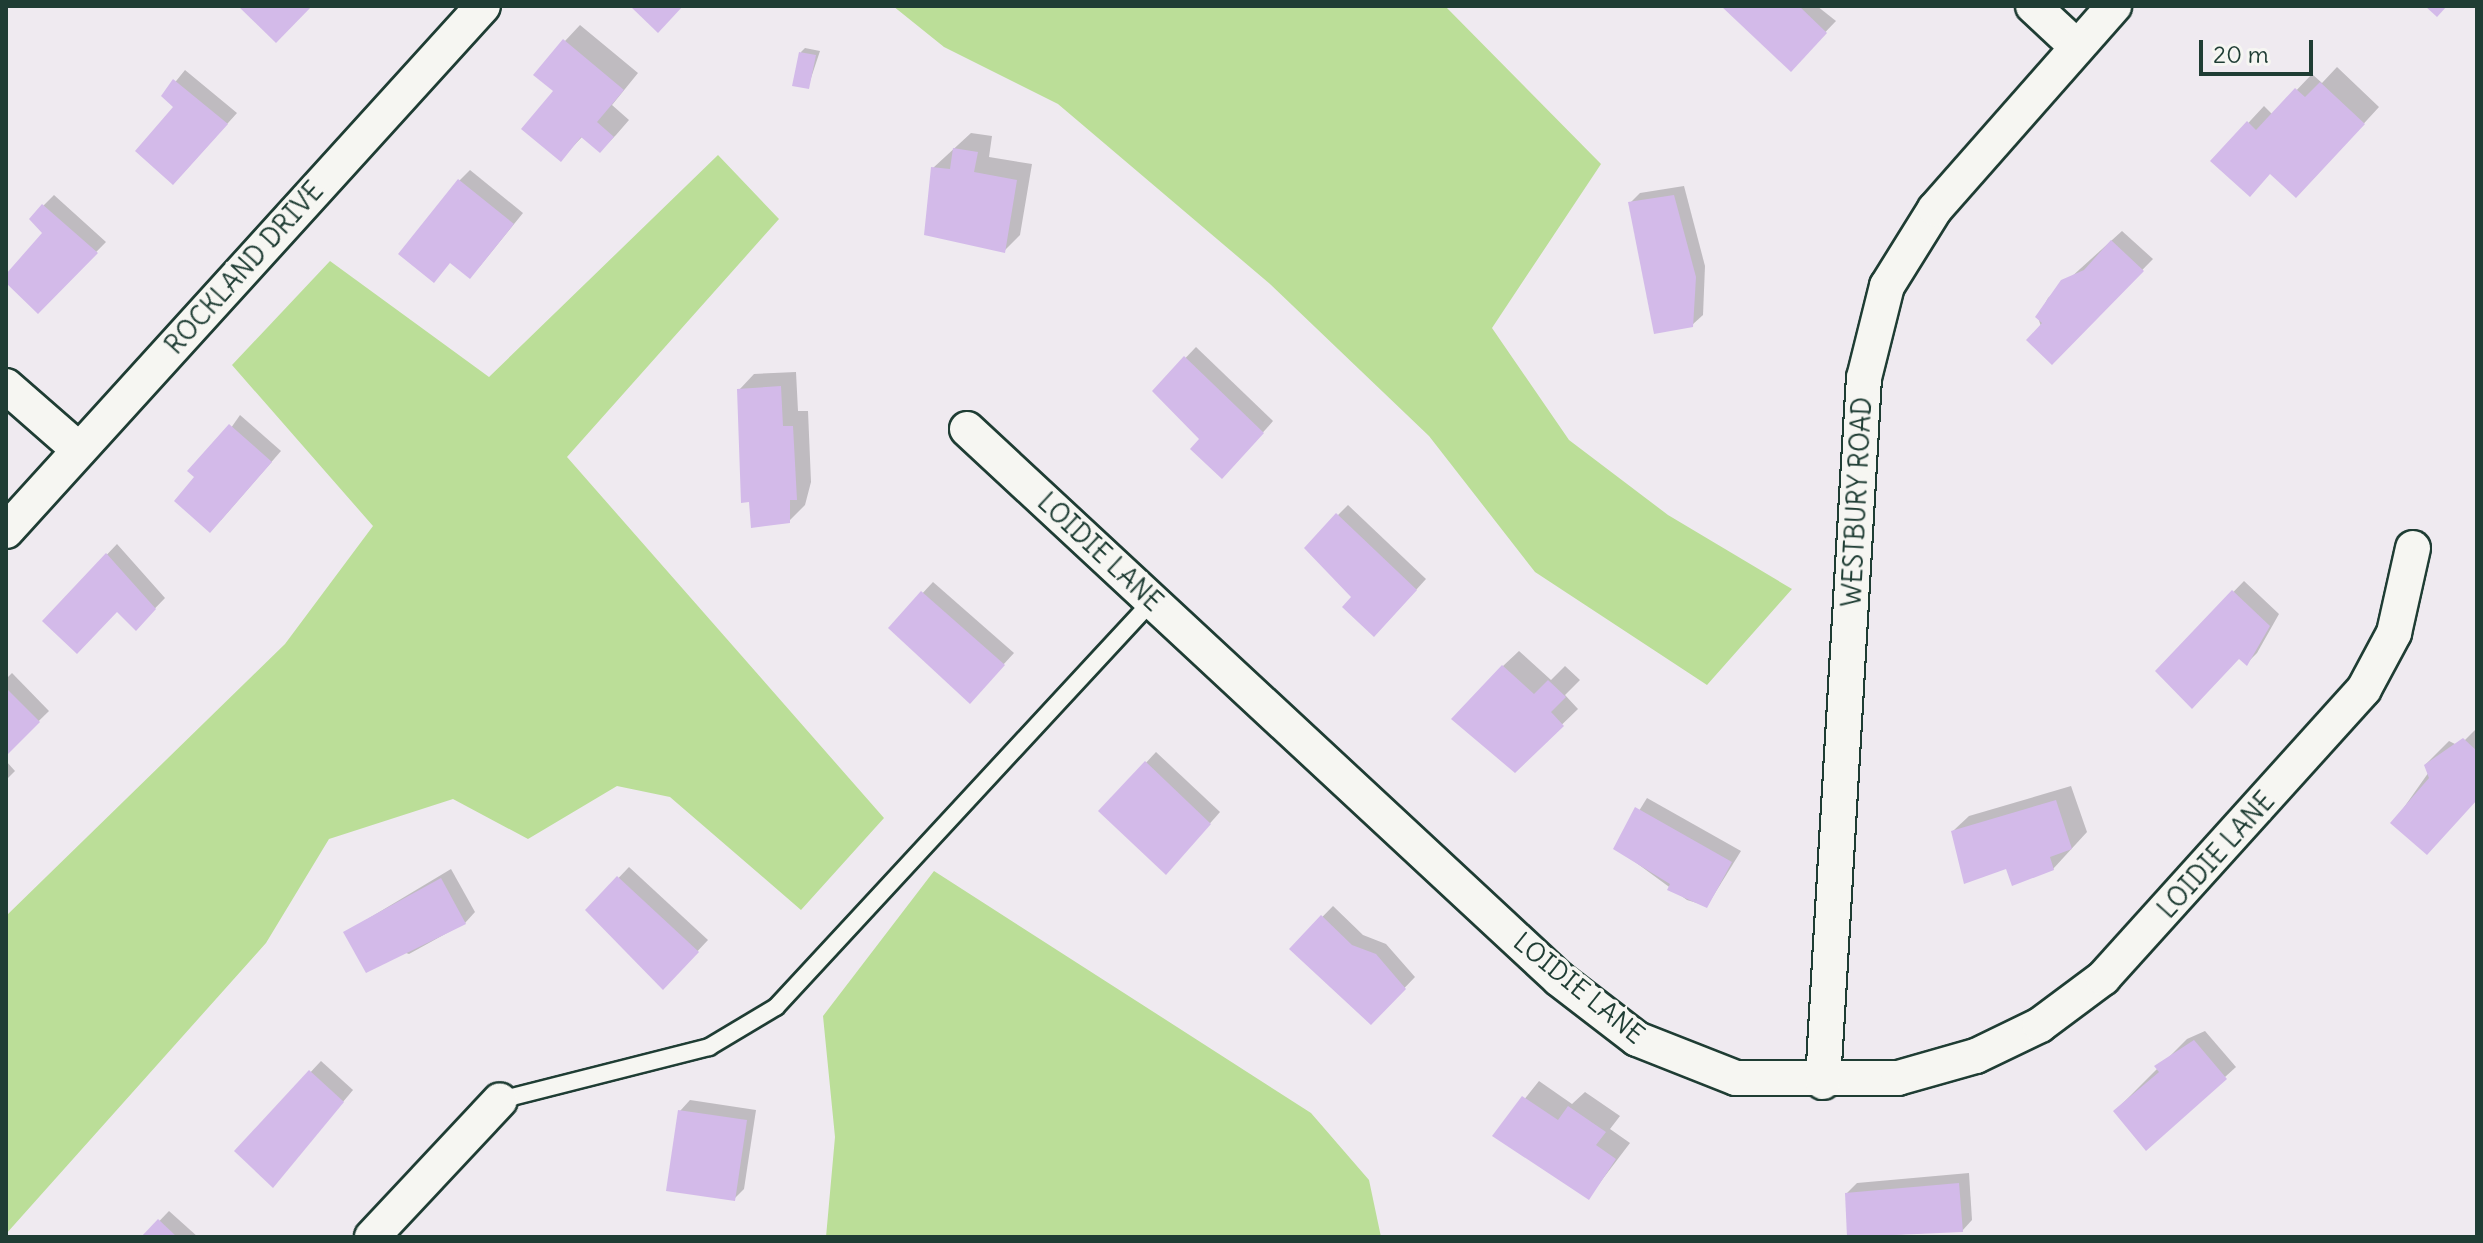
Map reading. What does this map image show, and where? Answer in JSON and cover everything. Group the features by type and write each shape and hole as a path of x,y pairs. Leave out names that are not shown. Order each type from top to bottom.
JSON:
{"street":[{"name":"ROCKLAND DRIVE","path":"6,531 483,6"},
{"path":"2033,6 2077,47"},
{"name":"WESTBURY ROAD","path":"1823,1082 1864,378 1887,286 1935,209 2114,6"},
{"path":"6,386 79,450"},
{"name":"LOIDIE LANE","path":"967,429 1559,979 1637,1039 1736,1078 1823,1082 1898,1078 1976,1056 2040,1025 2103,978 2364,689 2394,633 2413,548"},
{"path":"372,1237 500,1100"}],"lane":[{"path":"500,1100 709,1047 776,1007 1153,600"}],"green space":[{"path":"893,6 1445,6 1601,164 1492,328 1569,440 1668,515 1792,589 1707,685 1535,572 1429,436 1270,284 1058,104 944,47"},
{"path":"718,155 779,219 567,457 884,818 801,910 670,797 617,786 528,839 453,799 329,839 266,943 6,1234 6,916 285,644 373,526 232,365 330,261 489,377"},
{"path":"934,871 1311,1113 1369,1180 1381,1237 826,1237 835,1137 823,1016"}],"building":[{"path":"238,6 312,6 276,43"},
{"path":"630,6 683,6 658,33"},
{"path":"1721,6 1799,6 1827,33 1791,72"},
{"path":"2425,6 2447,6 2437,17"},
{"path":"563,39 624,90 597,122 614,137 600,153 581,137 561,162 521,129 553,91 533,75"},
{"path":"799,52 816,55 809,89 792,86"},
{"path":"173,79 228,124 173,185 135,151 173,107 161,96"},
{"path":"2320,82 2365,124 2296,198 2270,174 2250,197 2210,161 2247,121 2256,130 2295,88 2305,97"},
{"path":"953,148 978,152 974,172 1017,180 1005,253 924,235 931,167 950,169"},
{"path":"458,179 514,224 470,279 450,263 434,283 398,254"},
{"path":"1674,195 1696,277 1693,327 1654,334 1628,202"},
{"path":"42,204 98,253 38,314 6,283 6,274 42,233 29,219"},
{"path":"2111,240 2144,271 2052,365 2026,340 2042,323 2035,317 2061,280 2084,270"},
{"path":"1184,356 1264,433 1222,479 1190,449 1199,439 1152,391"},
{"path":"781,386 783,426 793,426 797,500 790,500 790,523 751,528 749,502 741,503 737,389"},
{"path":"229,424 272,462 210,533 174,501 194,477 187,471"},
{"path":"1336,513 1417,590 1374,637 1342,607 1351,597 1304,548"},
{"path":"106,553 156,609 136,631 117,612 77,654 42,621"},
{"path":"2232,590 2270,626 2247,666 2239,659 2192,709 2155,671"},
{"path":"921,591 1005,665 970,704 888,628"},
{"path":"1502,665 1534,694 1548,680 1566,697 1551,712 1564,726 1515,773 1451,719"},
{"path":"6,688 40,722 6,756"},
{"path":"2463,738 2477,751 2477,800 2427,855 2390,823 2429,778 2424,765"},
{"path":"1145,761 1211,824 1166,875 1098,811"},
{"path":"2056,800 2072,849 2050,857 2054,870 2012,886 2006,869 1964,884 1951,831"},
{"path":"1635,807 1732,862 1707,908 1667,890 1670,884 1613,849"},
{"path":"617,876 699,952 663,990 585,910"},
{"path":"441,878 466,924 366,973 343,932"},
{"path":"1321,915 1352,945 1376,954 1406,989 1371,1025 1289,949"},
{"path":"2194,1040 2227,1079 2146,1151 2113,1111 2159,1072 2154,1066"},
{"path":"309,1070 344,1102 273,1188 234,1151"},
{"path":"1522,1096 1558,1120 1568,1106 1606,1132 1596,1145 1616,1159 1589,1200 1492,1136"},
{"path":"678,1110 747,1120 735,1201 666,1191"},
{"path":"1959,1183 1963,1232 1847,1237 1845,1193"},
{"path":"158,1219 177,1237 141,1237"}]}
